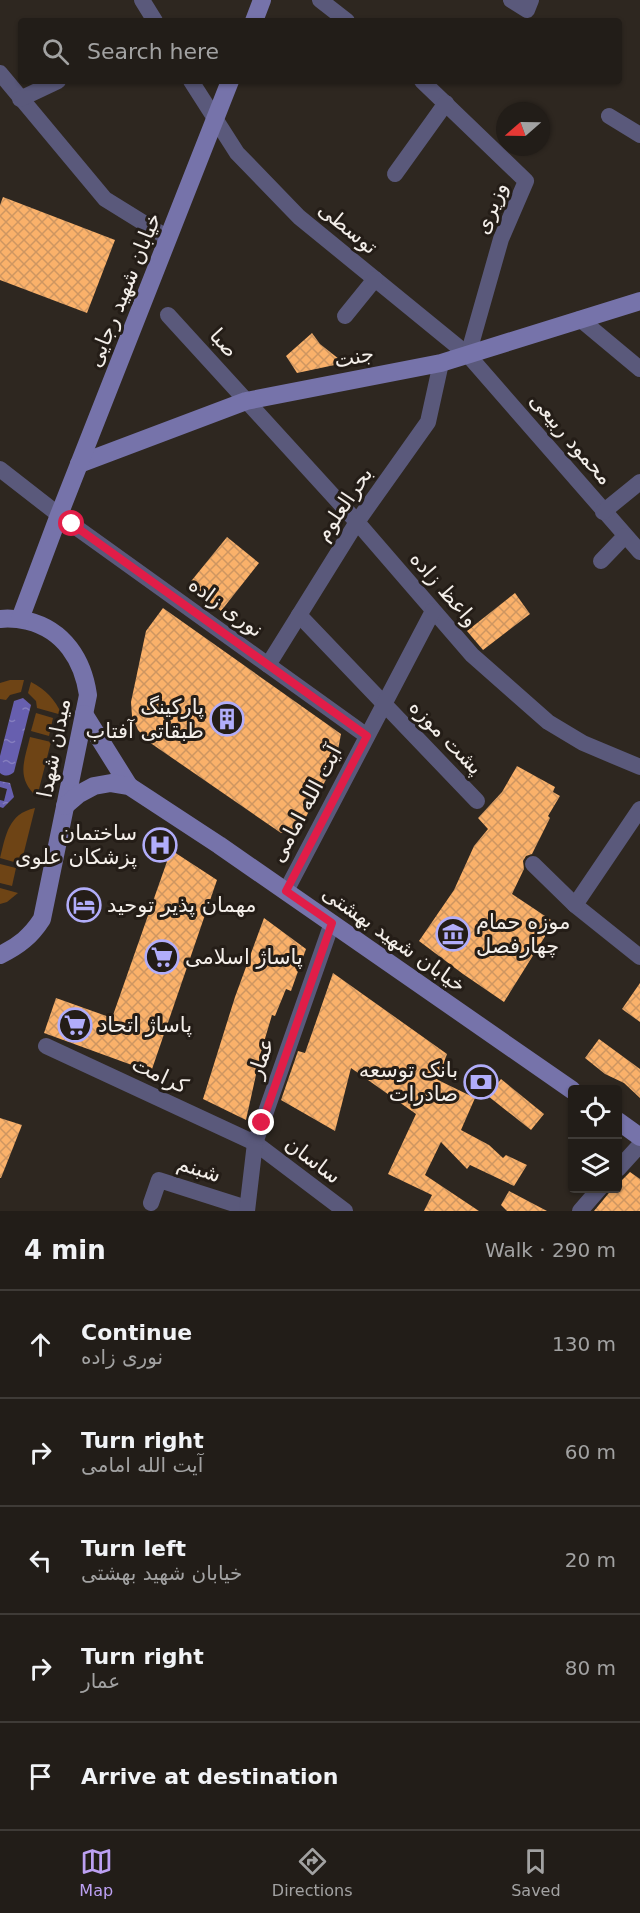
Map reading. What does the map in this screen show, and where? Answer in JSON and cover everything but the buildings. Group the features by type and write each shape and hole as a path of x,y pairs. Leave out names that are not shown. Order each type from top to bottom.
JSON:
{"main road":[{"path":"255,18 262,0"},
{"name":"خیابان شهید رجایی","path":"20,619 229,84"},
{"name":"جنت","path":"79,464 246,401 441,363 640,300"},
{"name":"میدان شهدا","path":"0,620 20,619 37,624 53,631 67,643 85,676 88,696 42,919 24,941 0,955"},
{"path":"84,714 129,786"},
{"path":"65,806 79,794 94,786 111,783 129,786"},
{"name":"خیابان شهید بهشتی","path":"129,786 286,891 568,1087"}],"street":[{"path":"142,0 153,18"},
{"path":"320,0 343,18"},
{"path":"512,0 527,10 531,0"},
{"path":"0,73 105,199 168,238"},
{"path":"20,99 52,84"},
{"name":"توسطی","path":"193,84 237,153 299,218 468,355"},
{"name":"وزیری","path":"425,84 526,181 501,239 468,355"},
{"path":"395,174 446,103"},
{"path":"609,116 640,135"},
{"path":"345,316 375,279"},
{"name":"صبا","path":"168,315 246,401"},
{"path":"580,319 640,369"},
{"name":"محمود ربیعی","path":"468,355 603,512 635,543"},
{"name":"بحرالعلوم","path":"268,664 357,522 428,422 441,363"},
{"name":"واعظ زاده","path":"246,401 357,522 472,655 548,722 583,743 640,767"},
{"name":"نوری زاده","path":"0,469 59,515 367,736"},
{"path":"603,512 640,482"},
{"path":"601,561 635,543"},
{"name":"آیت الله امامی","path":"286,891 433,611"},
{"name":"پشت موزه","path":"299,615 477,801"},
{"path":"575,905 640,809"},
{"path":"532,864 575,905 640,957"},
{"name":"عمار","path":"247,1210 255,1143 332,923"},
{"name":"کرامت","path":"46,1046 255,1143"},
{"path":"622,1160 634,1131"},
{"name":"ساسان","path":"255,1143 345,1211"},
{"name":"شبنم","path":"151,1203 159,1180 247,1210"},
{"path":"580,1211 596,1193"}],"shaded area":[{"path":"24,680 21,692 10,695 6,700 0,699 0,683"},
{"path":"31,682 50,696 62,715 37,708 36,701 28,693"},
{"path":"36,713 53,718 49,736 31,731"},
{"path":"30,737 51,742 37,797 26,783 23,769"},
{"path":"35,808 21,864 0,858 14,820 26,811"},
{"path":"0,864 16,868 12,886 0,883"},
{"path":"0,888 18,893 7,902 0,904"}],"water":[{"path":"23,698 31,705 14,772 4,775 0,773 0,756 14,701"},
{"path":"0,781 10,783 14,797 3,808 0,807 0,800 4,801 7,789 0,787"}],"place":[{"name":"پارکینگ طبقاتی آفتاب","path":"227,719"},
{"name":"ساختمان پزشکان علوی","path":"160,845"},
{"name":"مهمان پذیر توحید","path":"84,905"},
{"name":"موزه حمام چهارفصل","path":"453,934"},
{"name":"پاساژ اسلامی","path":"162,957"},
{"name":"پاساژ اتحاد","path":"75,1025"},
{"name":"بانک توسعه صادرات","path":"481,1082"}],"route":[{"path":"72,524 367,736 286,891 332,923 262,1123"}]}
